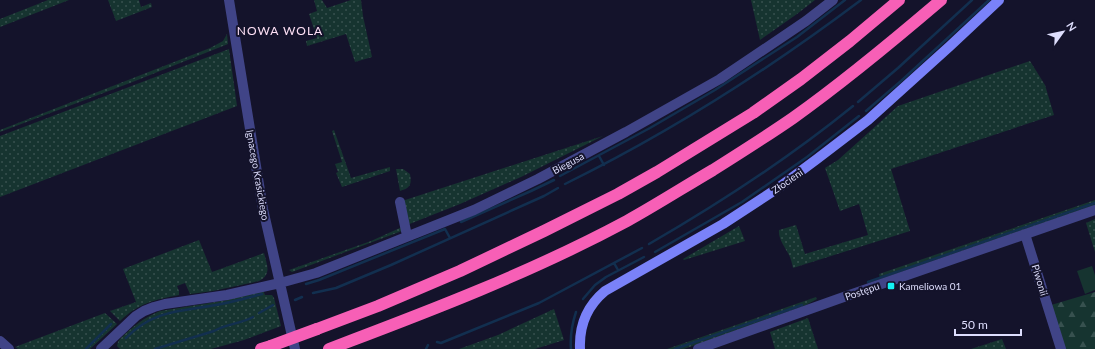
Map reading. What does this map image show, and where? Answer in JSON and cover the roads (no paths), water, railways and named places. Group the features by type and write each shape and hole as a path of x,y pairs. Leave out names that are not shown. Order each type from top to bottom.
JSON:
{"highway":[{"path":"266,347 378,306 460,271 624,191 670,165 753,113 801,79 899,0"},
{"path":"329,349 411,318 513,275 573,248 658,203 757,142 794,117 870,60 941,0"}],"street":[{"name":"Ignacego Krasickiego","path":"229,0 262,203 296,349"},
{"name":"Biegusa","path":"101,349 136,316 154,307 221,296 280,283 316,273 474,210 574,160 720,79 806,21 833,0"},
{"name":"Złocieni","path":"580,349 579,336 585,317 592,305 605,291 723,224 778,188 868,120 999,0"},
{"path":"400,202 408,236"},
{"name":"Postępu","path":"698,349 1095,210"},
{"name":"Piwonii","path":"1025,234 1061,349"},
{"path":"0,341 9,349"}],"waterway":[{"path":"560,176 650,128 715,90 797,37 845,0"},
{"path":"565,184 642,144 680,122 754,76 861,0"},
{"path":"858,102 898,68 972,0"},
{"path":"866,111 989,0"},
{"path":"649,244 754,179 804,144 853,106"},
{"path":"655,252 742,202 807,157 859,116"},
{"path":"599,156 604,165"},
{"path":"461,222 554,180"},
{"path":"313,293 336,288 391,265 544,196 558,188"},
{"path":"868,282 1095,203"},
{"path":"306,284 445,229 450,238"},
{"path":"437,342 441,343 539,303 642,248"},
{"path":"583,299 595,285 606,277 644,257"},
{"path":"614,263 618,270"},
{"path":"126,338 147,322 168,313 222,304 262,294"},
{"path":"295,300 302,297"},
{"path":"259,313 273,305"},
{"path":"675,349 802,305"},
{"path":"571,349 573,321 576,312"},
{"path":"155,349 214,331 253,317"},
{"path":"86,349 111,324"},
{"path":"426,349 428,345"}],"place":[{"name":"Kameliowa 01","path":"891,286"}],"district":[{"name":"NOWA WOLA","path":"280,30"}]}
